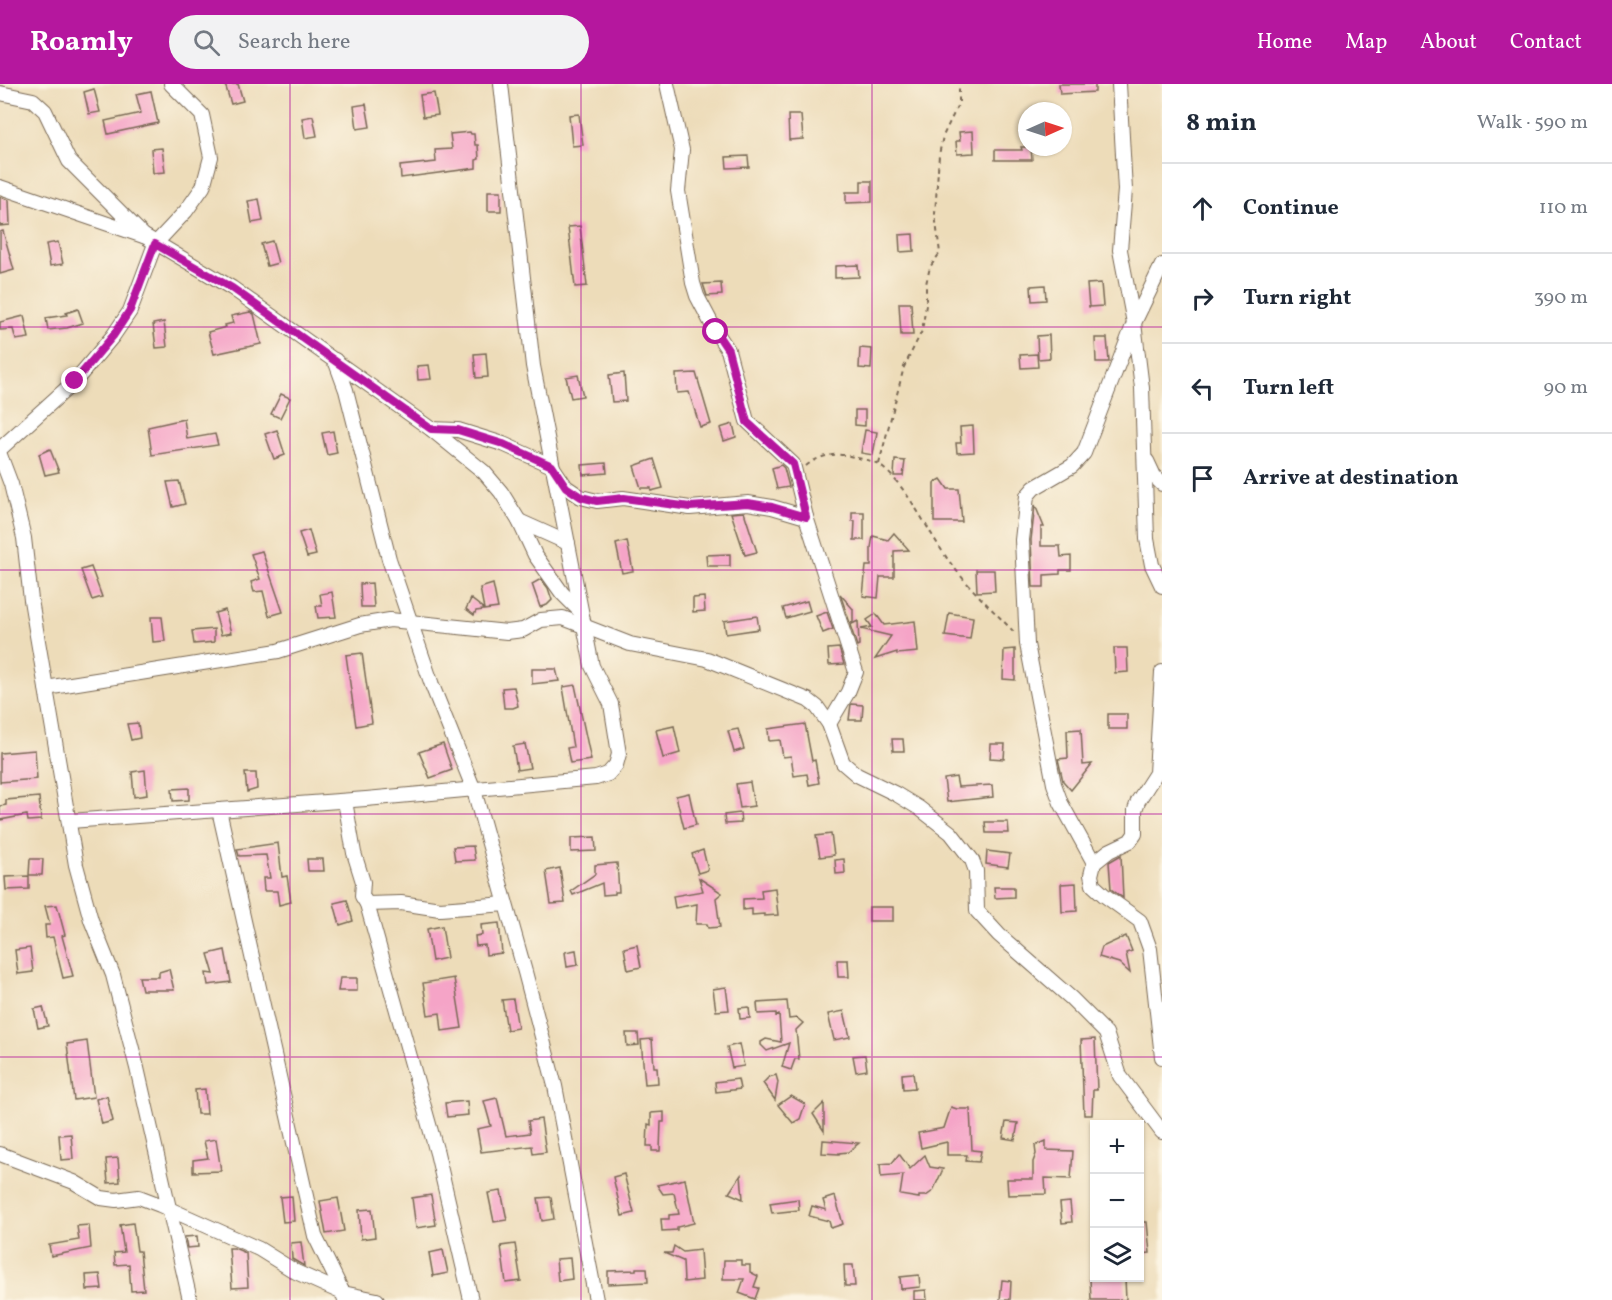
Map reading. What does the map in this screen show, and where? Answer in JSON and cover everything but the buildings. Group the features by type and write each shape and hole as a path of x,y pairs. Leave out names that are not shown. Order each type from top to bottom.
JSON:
{"street":[{"path":"0,449 75,381 113,336 130,310 151,241 186,211 203,186 211,157 202,115 171,84"},
{"path":"70,821 345,801 596,778 608,774 616,765 619,754 611,704 592,666 533,366 501,84"},
{"path":"667,84 682,150 678,191 697,296 728,350 747,422 793,464 798,475 806,517 856,672 848,692 829,723"},
{"path":"1119,84 1125,190 1120,250 1134,323 1142,388 1147,539 1152,565 1162,586"},
{"path":"0,93 33,100 45,111 69,161 98,192 151,241"},
{"path":"0,187 151,241 232,288 431,429 484,472 501,492 519,521 535,555 583,618 630,644 707,659 808,700 817,707 829,723 843,763 857,775 919,808 951,833 972,860 976,871 977,911 999,935 1071,998 1106,1033 1120,1076 1162,1132"},
{"path":"1094,862 1061,803 1054,784 1027,644 1022,540 1028,496 1034,488 1071,466 1084,453 1134,323 1162,265"},
{"path":"336,360 346,390 389,559 432,685 474,790 506,904 555,1086 596,1300"},
{"path":"431,429 458,430 503,444 552,466 566,487 581,497 597,501 624,498 690,507 748,503 806,517"},
{"path":"0,455 11,484 24,538 31,600 76,865 91,920 116,987 137,1068 190,1300"},
{"path":"1144,457 1154,476 1162,484"},
{"path":"519,521 568,543"},
{"path":"46,688 279,651 360,626 390,620 507,632 523,630 541,620 583,618"},
{"path":"1162,672 1156,773 1138,801 1135,810 1135,834 1130,841 1109,851 1094,862 1091,875 1094,885 1104,896 1140,921 1146,934 1150,949 1162,1057"},
{"path":"345,801 354,853 363,882 362,896 367,904 436,1153 471,1300"},
{"path":"219,810 315,1236 344,1296"},
{"path":"367,904 401,903 440,909 506,904"},
{"path":"0,1154 74,1182 101,1198 116,1200 139,1197 170,1209 259,1249 296,1272 344,1296 377,1300"}],"path":[{"path":"879,464 904,367 922,331 926,284 930,267 940,253 935,214 939,155 943,136 959,104 959,84"},
{"path":"798,475 807,464 831,455 847,455 879,464 911,500 950,562 976,593 1027,644"}],"route":[{"path":"75,381 113,336 130,310 155,244 232,288 431,429 458,430 503,444 552,466 566,487 581,497 597,501 624,498 690,507 748,503 806,517 798,475 793,464 747,422 728,350 716,332"}]}
